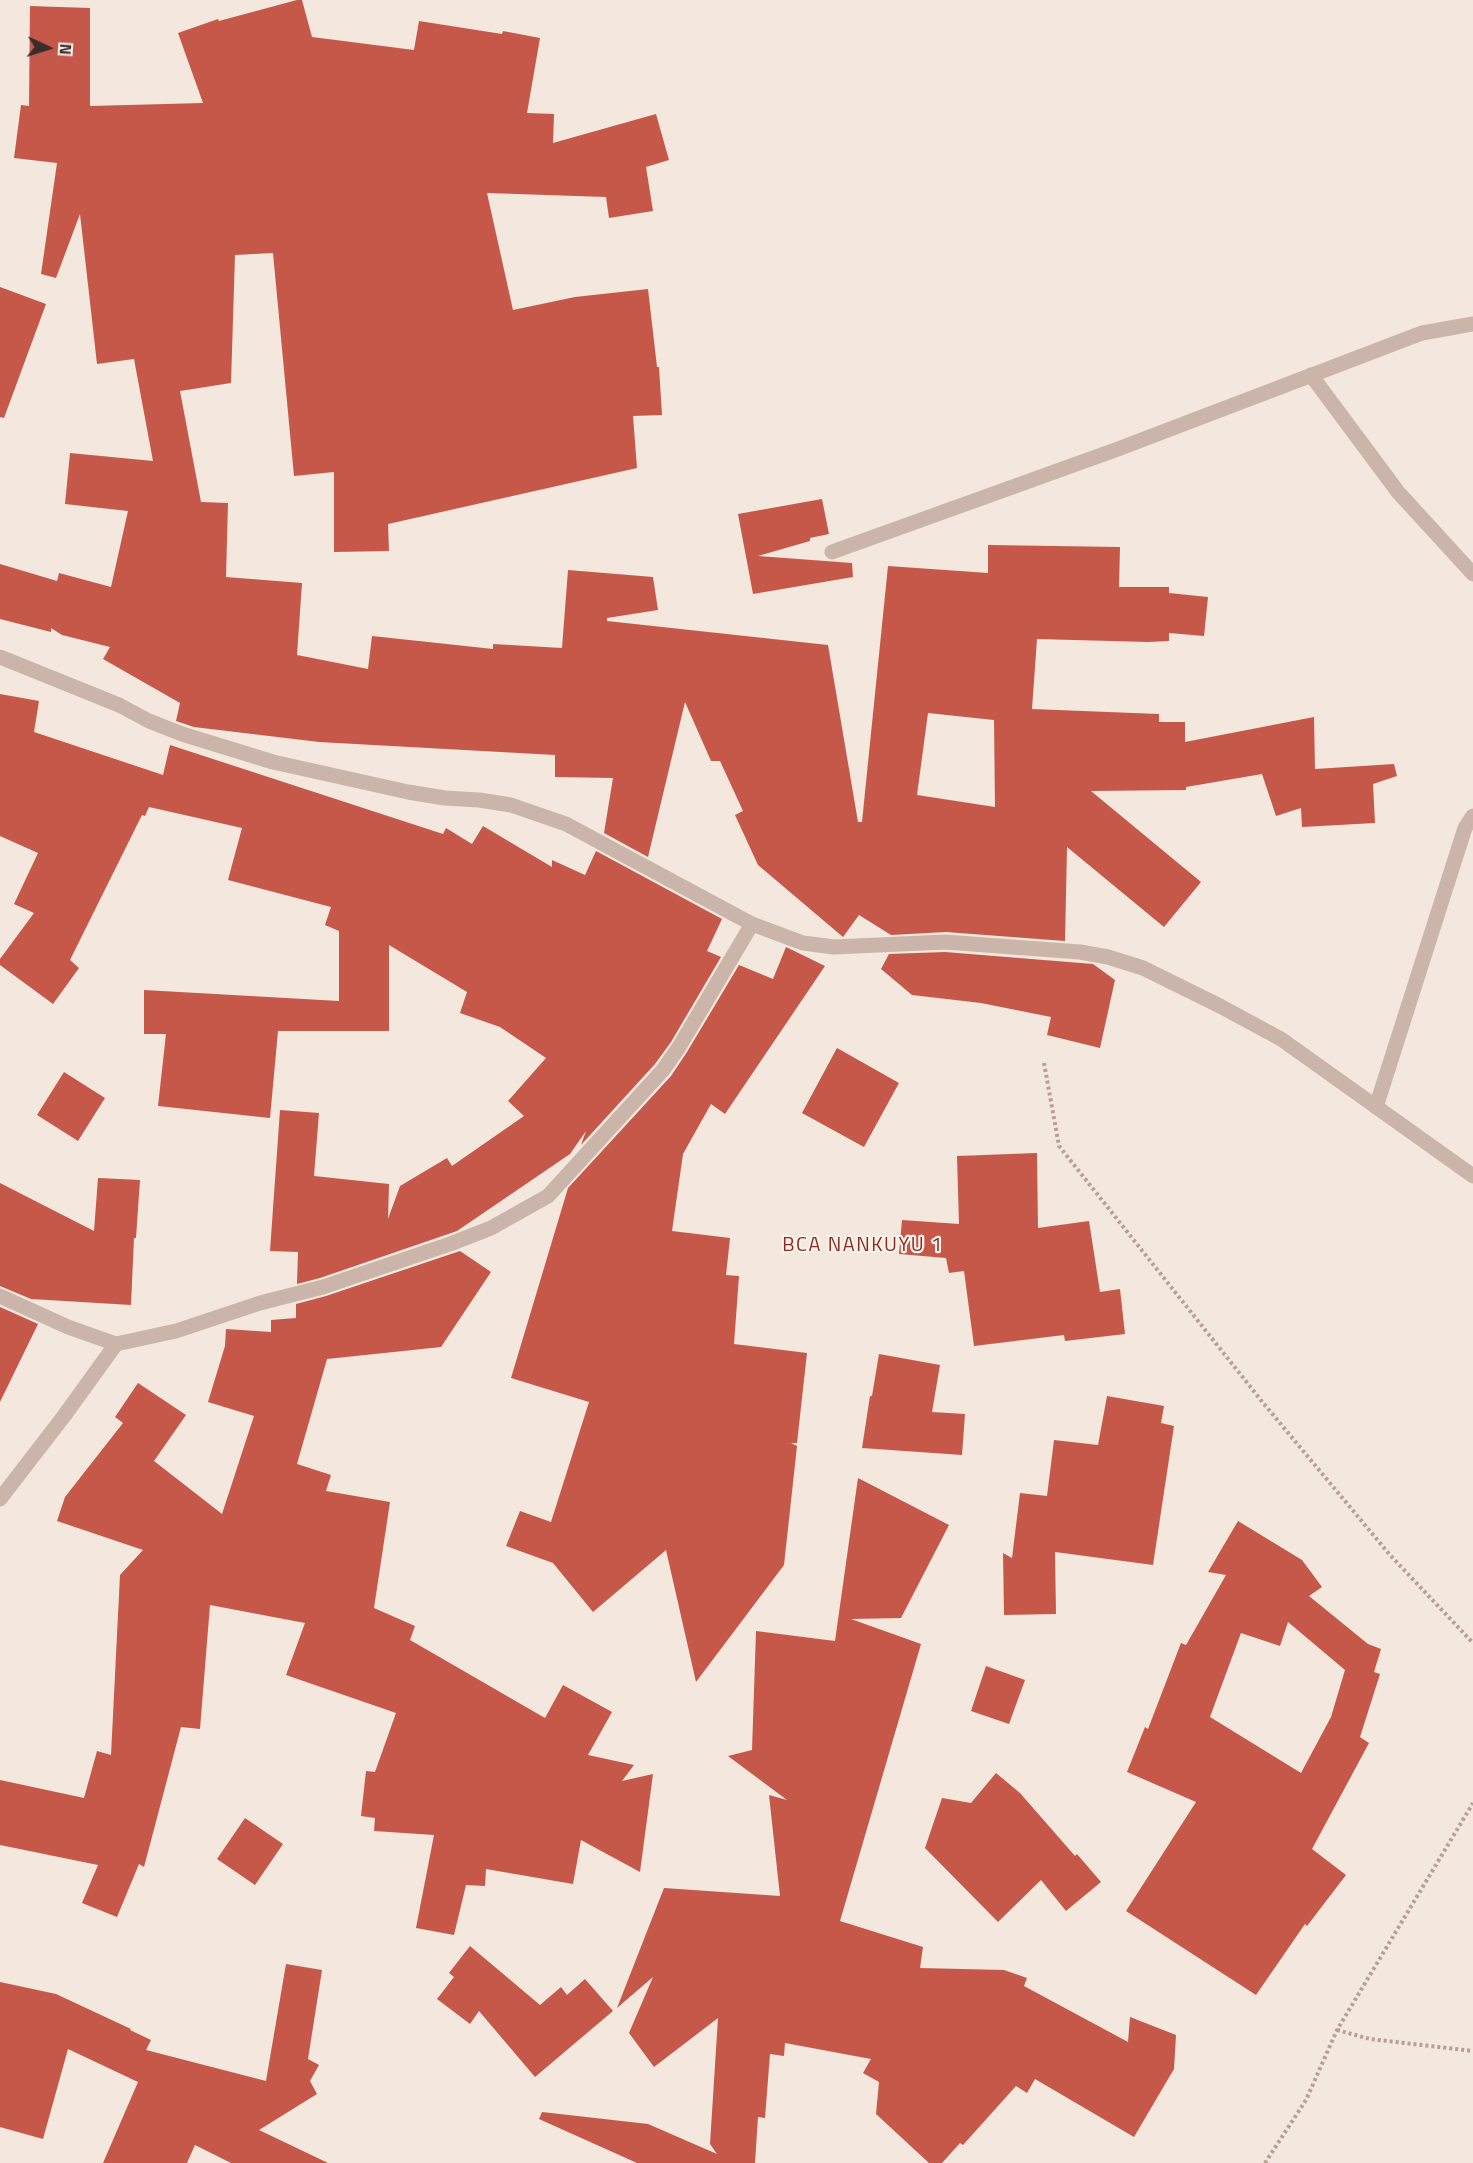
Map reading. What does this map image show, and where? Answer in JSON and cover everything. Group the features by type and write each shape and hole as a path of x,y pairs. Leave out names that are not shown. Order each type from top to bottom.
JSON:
{"street":[{"path":"832,552 1118,449 1422,333 1473,324"},
{"path":"1311,375 1398,492 1473,574"},
{"path":"0,657 182,734 273,762 408,792 511,805 540,813 566,824 752,924 803,943 818,946 945,942 1080,952 1108,957 1143,968 1270,1034 1473,1176"},
{"path":"1376,1107 1465,828 1473,816"},
{"path":"0,1296 68,1327 116,1344 176,1331 216,1316 323,1287 491,1228 548,1196 663,1070 752,924"},
{"path":"0,1498 116,1344"}],"path":[{"path":"1044,1063 1059,1146 1286,1431 1390,1555 1473,1643"},
{"path":"1265,2163 1306,2100 1337,2030 1473,1803"},
{"path":"1337,2030 1370,2039 1473,2050"}],"building":[{"path":"302,0 312,37 414,50 419,21 540,38 527,113 554,114 553,143 656,114 669,160 646,167 653,211 609,218 606,197 487,193 513,310 575,297 648,289 657,367 659,367 662,415 633,416 637,468 388,524 389,551 334,552 334,472 294,476 273,253 235,255 231,383 180,391 201,502 228,503 226,577 302,583 297,655 368,669 372,636 493,649 493,644 562,648 568,570 653,577 658,610 607,618 607,621 828,645 858,822 862,822 888,566 988,573 988,545 1120,547 1119,587 1169,587 1169,593 1208,597 1204,636 1169,633 1169,641 1148,642 1037,639 1032,709 1159,714 1159,722 1185,722 1185,742 1314,717 1315,769 1394,764 1397,776 1373,784 1375,823 1302,827 1301,808 1276,816 1262,774 1186,787 1186,790 1091,791 1201,882 1164,927 1067,847 1065,941 946,932 891,935 859,915 843,937 758,865 735,815 743,811 720,761 711,761 685,702 648,857 604,833 613,778 555,777 555,755 319,742 194,727 176,721 180,703 103,659 110,647 62,635 51,628 51,632 0,619 0,564 57,581 59,573 111,587 128,511 65,504 70,453 153,461 134,359 97,364 80,214 56,278 41,274 57,163 14,158 21,105 29,106 30,6 90,8 90,106 203,103 178,33 218,19 219,21","holes":["928,713 994,720 995,807 917,795"]},
{"path":"0,287 46,304 4,418 0,417"},
{"path":"822,499 829,534 810,538 810,541 758,556 852,563 853,577 753,594 738,514"},
{"path":"0,694 39,701 34,732 163,775 170,745 443,834 446,828 472,844 483,826 552,867 552,860 585,875 596,851 722,919 707,951 721,957 671,1042 655,1064 581,1145 586,1131 570,1154 457,1231 297,1284 298,1252 270,1251 280,1110 319,1113 314,1176 389,1184 388,1219 400,1186 447,1158 452,1166 524,1116 508,1101 546,1058 500,1027 460,1013 467,992 389,945 389,1031 278,1031 270,1118 158,1106 166,1034 144,1034 144,990 339,1001 339,931 325,925 331,907 228,880 242,828 149,807 145,816 142,815 70,960 79,968 53,1004 0,965 0,959 34,913 14,904 38,853 0,836"},
{"path":"786,947 825,966 725,1114 711,1104 683,1154 672,1231 730,1238 726,1275 739,1276 734,1344 807,1353 797,1443 791,1443 797,1446 784,1565 696,1682 666,1550 593,1612 553,1563 506,1546 520,1511 551,1522 589,1402 511,1378 568,1188 671,1076 739,965 773,979"},
{"path":"945,952 1093,964 1115,980 1100,1048 1047,1035 1051,1017 981,1003 912,995 881,969 889,954"},
{"path":"837,1048 899,1083 864,1147 802,1113"},
{"path":"64,1072 105,1098 78,1141 37,1115"},
{"path":"1037,1153 1038,1228 1089,1221 1100,1292 1120,1289 1125,1334 1065,1341 1064,1335 974,1346 964,1271 949,1273 946,1258 899,1254 902,1220 959,1224 957,1156"},
{"path":"98,1178 140,1180 136,1238 134,1238 131,1305 31,1299 0,1286 0,1183 94,1231"},
{"path":"460,1251 491,1272 441,1347 327,1359 297,1464 331,1475 326,1491 390,1502 374,1608 415,1626 410,1640 545,1718 563,1685 612,1712 588,1755 634,1765 622,1781 653,1774 640,1872 581,1840 573,1884 486,1869 485,1886 466,1885 454,1935 416,1928 434,1835 374,1831 375,1818 361,1816 366,1771 375,1772 396,1713 286,1675 305,1623 210,1605 200,1729 181,1727 144,1867 139,1864 117,1917 82,1903 98,1865 0,1845 0,1780 84,1798 97,1751 111,1755 120,1575 143,1550 57,1521 65,1497 123,1423 115,1417 138,1383 186,1415 154,1461 222,1514 254,1416 208,1402 225,1346 226,1329 271,1332 271,1320 296,1318 296,1304"},
{"path":"0,1307 38,1324 0,1402"},
{"path":"879,1354 940,1365 932,1412 965,1414 962,1455 862,1448"},
{"path":"1107,1396 1164,1406 1161,1423 1174,1426 1153,1565 1055,1552 1056,1614 1004,1615 1003,1553 1012,1558 1020,1493 1047,1496 1054,1440 1098,1445"},
{"path":"858,1478 949,1525 901,1618 851,1619 921,1644 840,1921 923,1947 920,1968 1004,1970 1027,1978 1024,1986 1128,2042 1130,2017 1176,2035 1174,2069 1134,2137 1035,2079 1027,2093 1016,2086 963,2145 960,2143 942,2163 929,2163 876,2114 879,2082 863,2073 871,2059 785,2043 784,2056 770,2054 765,2118 758,2117 755,2163 637,2163 539,2119 542,2112 648,2124 717,2154 710,2144 718,2018 654,2067 629,2033 653,1977 617,2008 664,1888 780,1896 769,1795 787,1800 728,1756 752,1750 756,1631 835,1641"},
{"path":"1238,1521 1302,1560 1322,1587 1309,1596 1368,1644 1381,1649 1374,1672 1380,1674 1360,1737 1369,1743 1312,1849 1346,1875 1307,1926 1305,1924 1256,1995 1126,1911 1196,1802 1127,1772 1145,1727 1148,1729 1181,1643 1186,1645 1226,1575 1208,1572","holes":["1288,1622 1345,1670 1331,1717 1301,1773 1210,1717 1241,1633 1280,1646"]},
{"path":"986,1666 1025,1680 1009,1724 971,1711"},
{"path":"996,1773 1020,1793 1101,1882 1066,1911 1041,1880 998,1922 925,1848 942,1798 971,1803"},
{"path":"245,1818 283,1844 255,1885 217,1859"},
{"path":"470,1946 540,2005 561,1987 567,1995 585,1979 613,2011 535,2077 479,2011 470,2024 437,1999 454,1977 449,1973"},
{"path":"286,1964 322,1970 308,2059 319,2065 310,2081 317,2094 259,2130 328,2163 231,2163 195,2145 187,2163 103,2163 138,2082 68,2049 43,2139 0,2127 0,1982 56,1994 151,2040 146,2050 266,2081"}],"district":[{"name":"BCA NANKUYU 1","path":"863,1246"}]}
